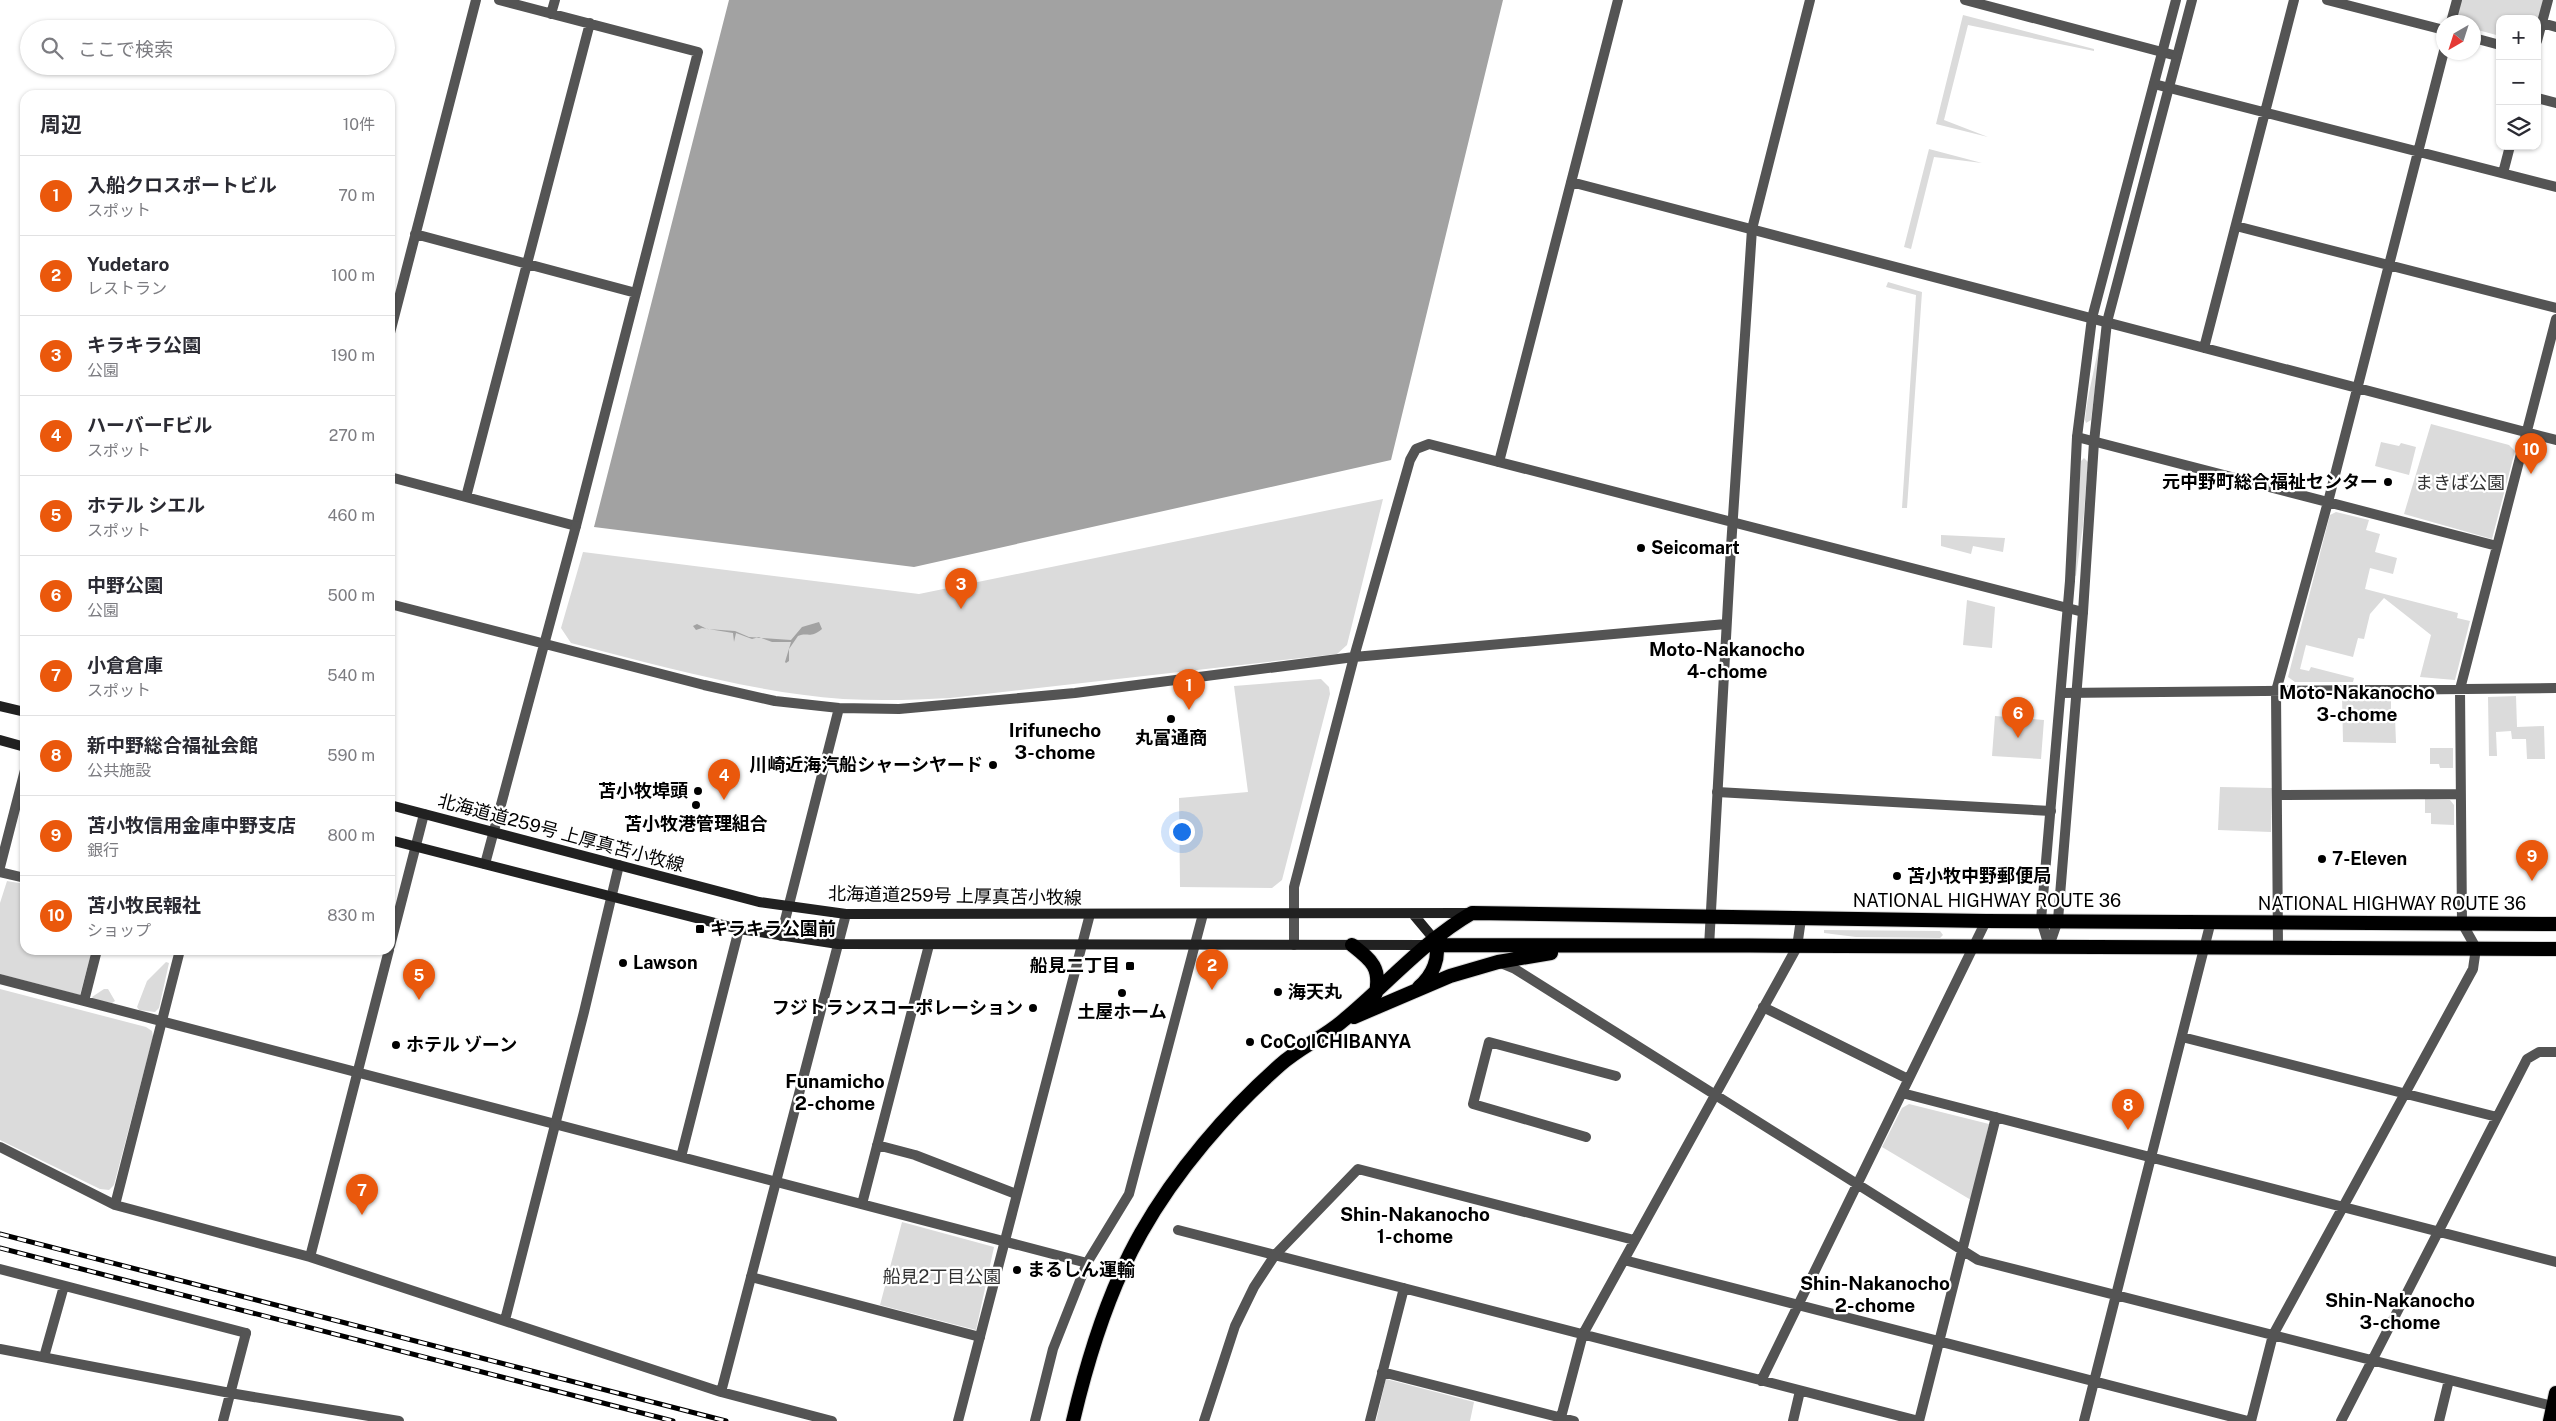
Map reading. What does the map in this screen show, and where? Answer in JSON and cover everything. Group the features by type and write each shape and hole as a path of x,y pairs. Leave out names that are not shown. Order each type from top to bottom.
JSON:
{"highway":[{"name":"NATIONAL HIGHWAY ROUTE 36","path":"1472,913 1986,921 2556,924"},
{"path":"1073,1421 1099,1328 1118,1278 1141,1232 1182,1171 1234,1109 1282,1064 1342,1022 1433,943 1449,926 1472,913"},
{"path":"1433,943 1587,947 2206,945 2556,949"},
{"path":"1412,993 1426,981 1434,969 1433,943"},
{"path":"1352,945 1372,961 1379,979 1376,993"},
{"path":"1342,1022 1450,976 1498,962 1587,947"},
{"path":"2550,1421 2555,1402"}],"main road":[{"path":"0,706 20,711"},
{"path":"0,740 20,746"},
{"name":"北海道道259号 上厚真苫小牧線","path":"395,806 759,902 846,914 1472,913"},
{"path":"395,841 612,895 739,929 838,944 1352,945 1433,943"},
{"path":"1413,914 1433,943"}],"street":[{"path":"395,313 476,0"},
{"path":"485,864 576,526 698,52 499,0"},
{"path":"551,14 555,0"},
{"path":"1499,462 1618,0"},
{"path":"1709,946 1732,522 1752,229 1810,0"},
{"path":"1965,0 2177,56"},
{"path":"2049,946 2041,920 2068,608 2077,437 2092,318 2176,0"},
{"path":"2049,946 2058,920 2083,612 2094,442 2107,322 2192,0"},
{"path":"2204,348 2294,0"},
{"path":"2327,0 2436,28"},
{"path":"2453,15 2457,0"},
{"path":"2541,27 2548,0"},
{"path":"2542,23 2556,27"},
{"path":"466,497 590,24"},
{"path":"2481,40 2496,44"},
{"path":"2278,946 2276,691 2328,502 2442,60"},
{"path":"2154,84 2556,187"},
{"path":"2541,99 2556,103"},
{"path":"2503,173 2509,150"},
{"path":"1571,182 2556,440"},
{"path":"2236,226 2556,308"},
{"path":"415,234 636,293"},
{"path":"1624,1260 2249,1421 2273,1335 2473,969 2476,948 2462,923 2460,689 2556,319"},
{"path":"2077,437 2497,546"},
{"path":"1294,945 1294,887 1354,657 1410,460 1416,449 1429,444 2083,612"},
{"path":"395,478 576,526"},
{"path":"395,605 704,686 776,701 839,708 899,709 1075,693 1354,657 1726,624"},
{"path":"2060,692 2556,688"},
{"path":"781,936 839,708"},
{"path":"0,867 20,789"},
{"path":"1717,792 2051,811"},
{"path":"2277,795 2461,794"},
{"path":"395,927 424,814"},
{"path":"505,1320 619,865"},
{"path":"0,872 20,877"},
{"path":"721,1392 846,914"},
{"path":"958,1421 1090,914"},
{"path":"1035,1421 1054,1349 1088,1263 1129,1194 1203,914"},
{"path":"1561,1419 1582,1334 1797,947 1801,919"},
{"path":"1761,1380 1986,921"},
{"path":"2084,1421 2211,921"},
{"path":"681,1157 739,929"},
{"path":"862,1204 929,945"},
{"path":"84,1001 97,955"},
{"path":"114,1205 179,955"},
{"path":"310,1257 388,955"},
{"path":"1498,962 1514,969 1716,1094 1978,1260 2449,1380 2555,1402"},
{"path":"0,979 1088,1263"},
{"path":"1764,1007 1908,1079"},
{"path":"2182,1037 2497,1118"},
{"path":"1586,1137 1473,1104 1490,1042 1616,1076"},
{"path":"2341,1421 2527,1059 2539,1052 2556,1052"},
{"path":"1902,1093 2556,1262"},
{"path":"1178,1230 1919,1421 1996,1117"},
{"path":"877,1145 915,1155 1016,1194"},
{"path":"0,1147 114,1205 310,1257 721,1392 832,1421"},
{"path":"1205,1421 1235,1326 1254,1288 1275,1255 1358,1169 1634,1240"},
{"path":"0,1269 246,1333 223,1421"},
{"path":"751,1277 980,1337"},
{"path":"44,1357 64,1286"},
{"path":"1370,1421 1404,1288"},
{"path":"0,1349 399,1421"},
{"path":"1382,1372 1574,1421"},
{"path":"2439,1421 2449,1380"},
{"path":"1793,1421 1800,1391"}],"green space":[{"path":"2459,0 2543,0 2540,15 2496,15 2496,35 2481,31 2481,15 2455,15"},
{"path":"1963,15 2094,49 2094,51 1968,25 1944,120 1988,137 1936,124"},
{"path":"1929,149 1982,163 1934,157 1911,249 1904,247"},
{"path":"1888,282 1922,292 1907,508 1902,508 1916,295 1886,287"},
{"path":"2098,349 2100,350 2091,420 2086,423 2087,402"},
{"name":"まきば公園","path":"2431,424 2509,445 2515,451 2492,539 2404,514"},
{"path":"2381,442 2399,446 2401,443 2416,447 2409,475 2375,466"},
{"path":"2084,458 2088,462 2083,525 2076,576 2073,575 2081,461"},
{"path":"1383,499 1347,645 1337,654 950,698 856,700 774,691 672,669 571,643 561,628 583,552 919,594"},
{"path":"2336,512 2369,520 2366,530 2380,534 2375,552 2397,558 2393,574 2370,568 2365,589 2458,613 2457,618 2470,621 2455,680 2420,677 2431,635 2384,598 2370,614 2364,639 2358,638 2353,657 2306,645 2300,669 2309,671 2311,667 2354,678 2353,682 2295,682 2288,677 2330,515"},
{"path":"1941,535 2005,538 2003,552 1973,546 1971,554 1941,546"},
{"path":"1967,600 1995,607 1992,648 1963,645"},
{"path":"1321,679 1329,687 1330,694 1282,880 1272,888 1180,887 1179,798 1248,792 1234,686"},
{"path":"2391,694 2391,717 2395,717 2396,743 2343,742 2342,695"},
{"path":"2516,696 2517,727 2544,726 2545,759 2527,759 2526,739 2512,739 2511,731 2496,732 2497,756 2489,756 2488,697"},
{"path":"1995,716 2044,720 2041,759 1992,756"},
{"path":"2430,748 2453,748 2453,768 2440,768 2439,764 2430,764"},
{"path":"2220,787 2272,788 2271,832 2218,830"},
{"path":"2425,799 2450,800 2454,805 2454,825 2431,824 2431,813 2425,813"},
{"path":"7,881 20,883 20,955 91,955 80,995 0,974 0,903"},
{"path":"1824,930 1940,931 1943,935 1940,938 1856,937 1824,933"},
{"path":"166,962 169,963 159,1008 155,1012 139,1010 137,1007 147,981"},
{"path":"0,989 146,1027 152,1031 153,1037 114,1185 109,1190 100,1189 0,1140"},
{"path":"104,989 108,989 115,1001 112,1003 95,1000 92,997"},
{"path":"1909,1104 1989,1124 1971,1200 1882,1147 1902,1108"},
{"name":"船見2丁目公園","path":"902,1222 994,1247 976,1330 880,1305"},
{"path":"1386,1379 1474,1402 1470,1421 1376,1421"}],"shaded area":[{"path":"729,0 1503,0 1391,460 914,567 594,527"},
{"path":"819,622 822,629 812,635 798,636 789,649 789,661 786,663 785,662 791,642 772,642 761,638 791,640 802,627"},
{"path":"697,624 706,629 696,630 693,626"},
{"path":"709,629 735,631 757,638 752,639 736,633 734,642 733,633"}],"railway":[{"path":"0,1234 726,1421"},
{"path":"0,1248 673,1421"}],"place":[{"name":"苫小牧民報社","path":"2531,474"},
{"name":"元中野町総合福祉センター","path":"2388,482"},
{"name":"Seicomart","path":"1641,548"},
{"name":"キラキラ公園","path":"961,609"},
{"name":"入船クロスポートビル","path":"1189,710"},
{"name":"丸富通商","path":"1171,719"},
{"name":"中野公園","path":"2018,738"},
{"name":"川崎近海汽船シャーシヤード","path":"993,765"},
{"name":"苫小牧埠頭","path":"698,791"},
{"name":"ハーバーFビル","path":"724,800"},
{"name":"苫小牧港管理組合","path":"696,805"},
{"name":"7-Eleven","path":"2322,859"},
{"name":"苫小牧中野郵便局","path":"1897,876"},
{"name":"苫小牧信用金庫中野支店","path":"2532,881"},
{"name":"キラキラ公園前","path":"700,929"},
{"name":"Lawson","path":"623,963"},
{"name":"船見二丁目","path":"1130,966"},
{"name":"Yudetaro","path":"1212,990"},
{"name":"海天丸","path":"1278,992"},
{"name":"土屋ホーム","path":"1122,993"},
{"name":"ホテル シエル","path":"419,1000"},
{"name":"フジトランスコーポレーション","path":"1033,1008"},
{"name":"CoCo ICHIBANYA","path":"1250,1042"},
{"name":"ホテル ゾーン","path":"396,1045"},
{"name":"新中野総合福祉会館","path":"2128,1130"},
{"name":"小倉倉庫","path":"362,1215"},
{"name":"まるしん運輸","path":"1017,1270"}],"district":[{"name":"Moto-Nakanocho 4-chome","path":"1727,660"},
{"name":"Moto-Nakanocho 3-chome","path":"2357,703"},
{"name":"Irifunecho 3-chome","path":"1055,741"},
{"name":"Funamicho 2-chome","path":"835,1092"},
{"name":"Shin-Nakanocho 1-chome","path":"1415,1225"},
{"name":"Shin-Nakanocho 2-chome","path":"1875,1294"},
{"name":"Shin-Nakanocho 3-chome","path":"2400,1311"}]}
